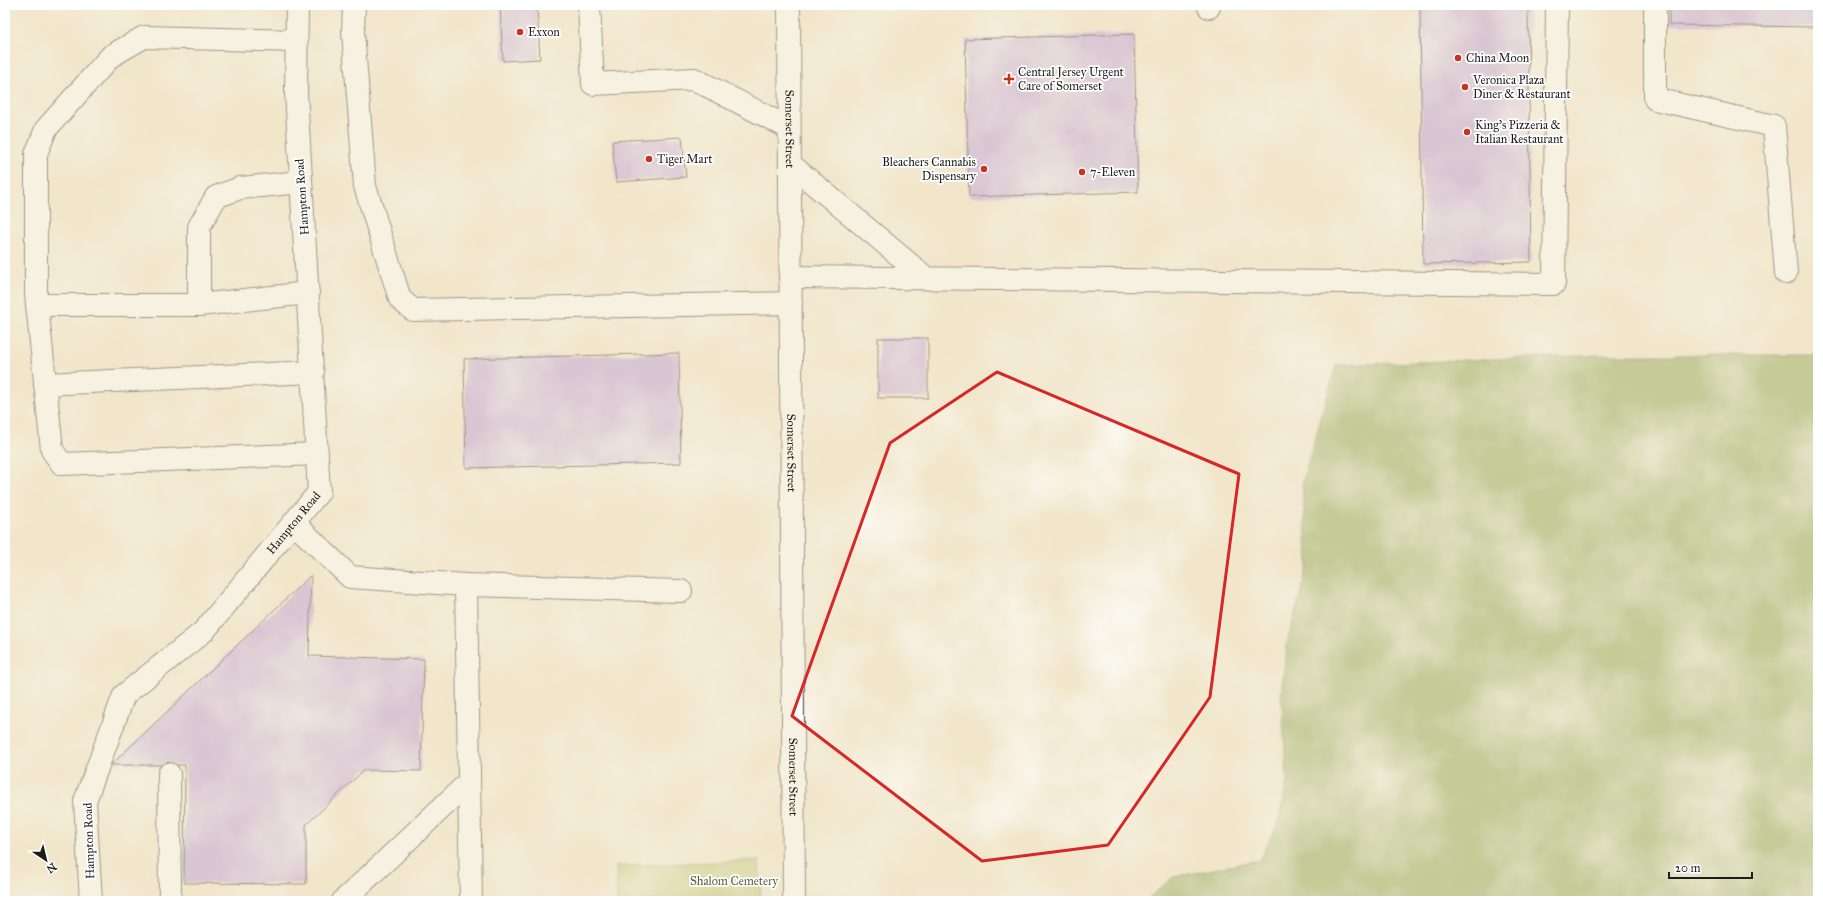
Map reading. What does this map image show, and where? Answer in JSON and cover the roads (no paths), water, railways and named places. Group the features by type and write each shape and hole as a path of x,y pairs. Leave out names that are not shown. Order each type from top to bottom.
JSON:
{"street":[{"name":"Hampton Road","path":"91,901 85,801 124,695 204,631 319,492 296,92 297,5"},
{"path":"354,5 353,32 365,186 400,299 413,310 791,303"},
{"path":"589,5 593,84 694,79 789,128"},
{"name":"Somerset Street","path":"789,5 794,901"},
{"path":"790,277 925,277 1554,284 1557,5"},
{"path":"1655,5 1655,99 1774,126 1786,273"},
{"path":"296,41 144,37 111,56 46,129 36,154 37,305 52,450 62,464 317,454"},
{"path":"790,164 925,277"},
{"path":"199,305 199,227 216,197 240,188 301,182"},
{"path":"37,305 199,305 308,293"},
{"path":"45,384 313,372"},
{"path":"294,523 350,577 466,585 681,591"},
{"path":"466,585 471,901"},
{"path":"169,774 170,901"},
{"path":"342,901 469,782"}],"place":[{"name":"Exxon","path":"520,32"},
{"name":"China Moon","path":"1458,58"},
{"name":"Central Jersey Urgent Care of Somerset","path":"1009,79"},
{"name":"Veronica Plaza Diner & Restaurant","path":"1465,87"},
{"name":"King's Pizzeria & Italian Restaurant","path":"1467,132"},
{"name":"Tiger Mart","path":"649,159"},
{"name":"Bleachers Cannabis Dispensary","path":"984,169"},
{"name":"7-Eleven","path":"1082,172"}],"park label":[{"name":"Shalom Cemetery","path":"734,881"}]}
